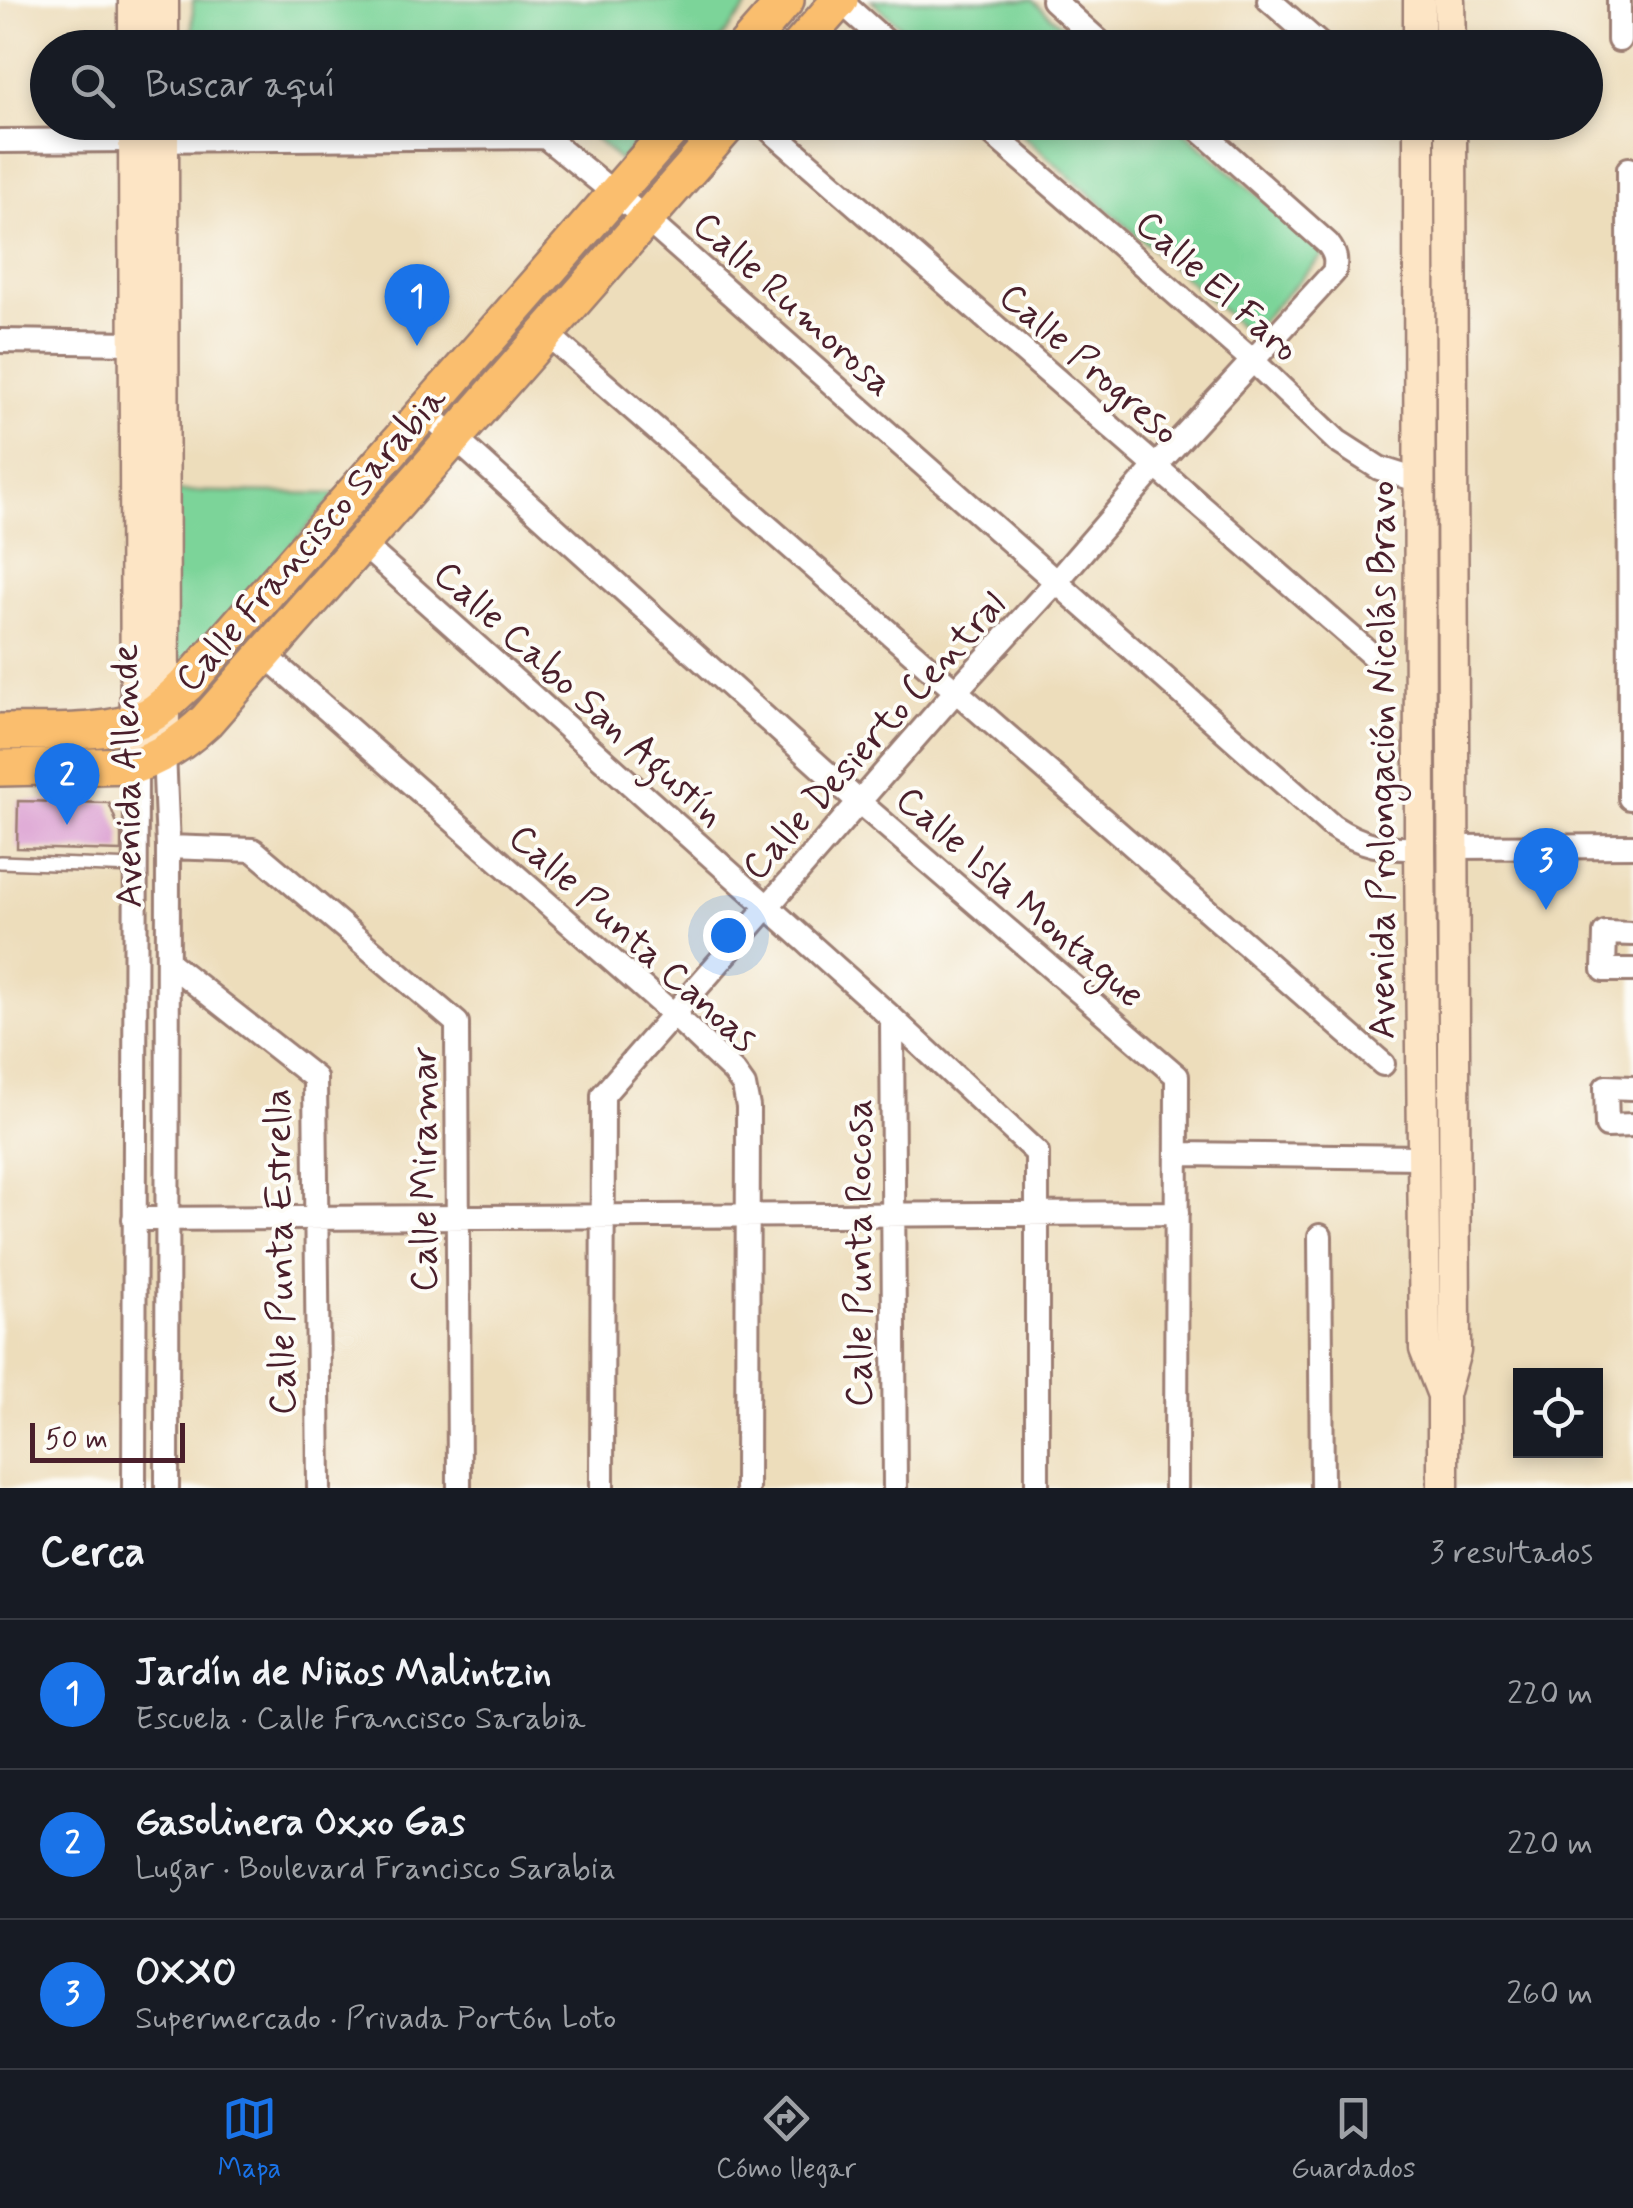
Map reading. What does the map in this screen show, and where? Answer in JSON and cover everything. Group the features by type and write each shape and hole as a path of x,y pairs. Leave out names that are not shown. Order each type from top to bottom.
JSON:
{"main road":[{"path":"134,0 134,30"},
{"path":"163,0 164,30"},
{"path":"760,30 786,0"},
{"path":"813,30 839,0"},
{"path":"1418,0 1418,30"},
{"path":"1449,0 1450,30"},
{"name":"Avenida Allende","path":"148,140 135,343 150,712"},
{"name":"Avenida Allende","path":"149,140 150,758"},
{"name":"Calle Francisco Sarabia","path":"150,712 187,684 238,628 662,140"},
{"name":"Calle Francisco Sarabia","path":"150,758 189,737 206,722 715,140"},
{"name":"Avenida Prolongación Nicolás Bravo","path":"1419,140 1425,1348 1443,1395"},
{"name":"Avenida Prolongación Nicolás Bravo","path":"1443,1488 1443,1395 1455,1351 1450,140"},
{"path":"0,732 106,728 150,712"},
{"path":"0,768 150,758"},
{"path":"1420,848 1452,847"}],"street":[{"path":"839,0 873,30"},
{"path":"1053,0 1086,30"},
{"path":"1269,0 1303,30"},
{"path":"1619,0 1619,40"},
{"name":"Calle Rumorosa","path":"0,141 30,139"},
{"name":"Calle Rumorosa","path":"549,140 646,219 1332,826 1367,844 1389,849 1420,848"},
{"name":"Calle Progreso","path":"782,140 1373,656"},
{"name":"Calle El Faro","path":"1000,140 1252,360 1337,441 1378,468 1420,480"},
{"name":"Calle Desierto Central","path":"602,1488 603,1095 955,692 1334,272 1334,252 1328,244 1211,140"},
{"path":"1629,169 1630,798"},
{"path":"546,333 1383,1064"},
{"path":"0,341 135,343"},
{"name":"Calle Isla Montague","path":"426,412 858,802 1177,1076 1176,1488"},
{"name":"Calle Cabo San Agustín","path":"361,543 892,1018 1037,1154 1036,1488"},
{"name":"Calle Punta Canoas","path":"264,654 673,1014 744,1086 748,1107 747,1488"},
{"name":"Avenida Allende","path":"150,758 168,848 168,1488"},
{"name":"Avenida Allende","path":"134,1488 136,867 150,758"},
{"path":"1452,847 1633,846"},
{"name":"Calle Miramar","path":"168,848 253,850 458,1023 459,1488"},
{"path":"1633,934 1605,934 1604,970 1633,970"},
{"name":"Calle Punta Estrella","path":"168,962 315,1078 318,1488"},
{"name":"Calle Punta Rocosa","path":"892,1018 895,1488"},
{"path":"1633,1088 1606,1088 1607,1126 1633,1126"},
{"path":"1176,1154 1422,1157"},
{"path":"134,1219 1176,1213"},
{"path":"1320,1236 1322,1488"}],"lane":[{"path":"0,862 136,867"}],"green space":[{"path":"193,0 753,0 728,30 192,30"},
{"path":"871,0 1032,0 1067,30 904,30"},
{"path":"597,140 638,140 620,161"},
{"path":"1028,140 1194,140 1325,253 1249,334"},
{"path":"171,491 337,494 169,683"}],"building":[{"path":"18,801 109,803 121,834 121,851 17,848"}],"place":[{"name":"Jardín de Niños Malintzin","path":"417,346"},
{"name":"Gasolinera Oxxo Gas","path":"67,825"},
{"name":"OXXO","path":"1546,910"}]}
